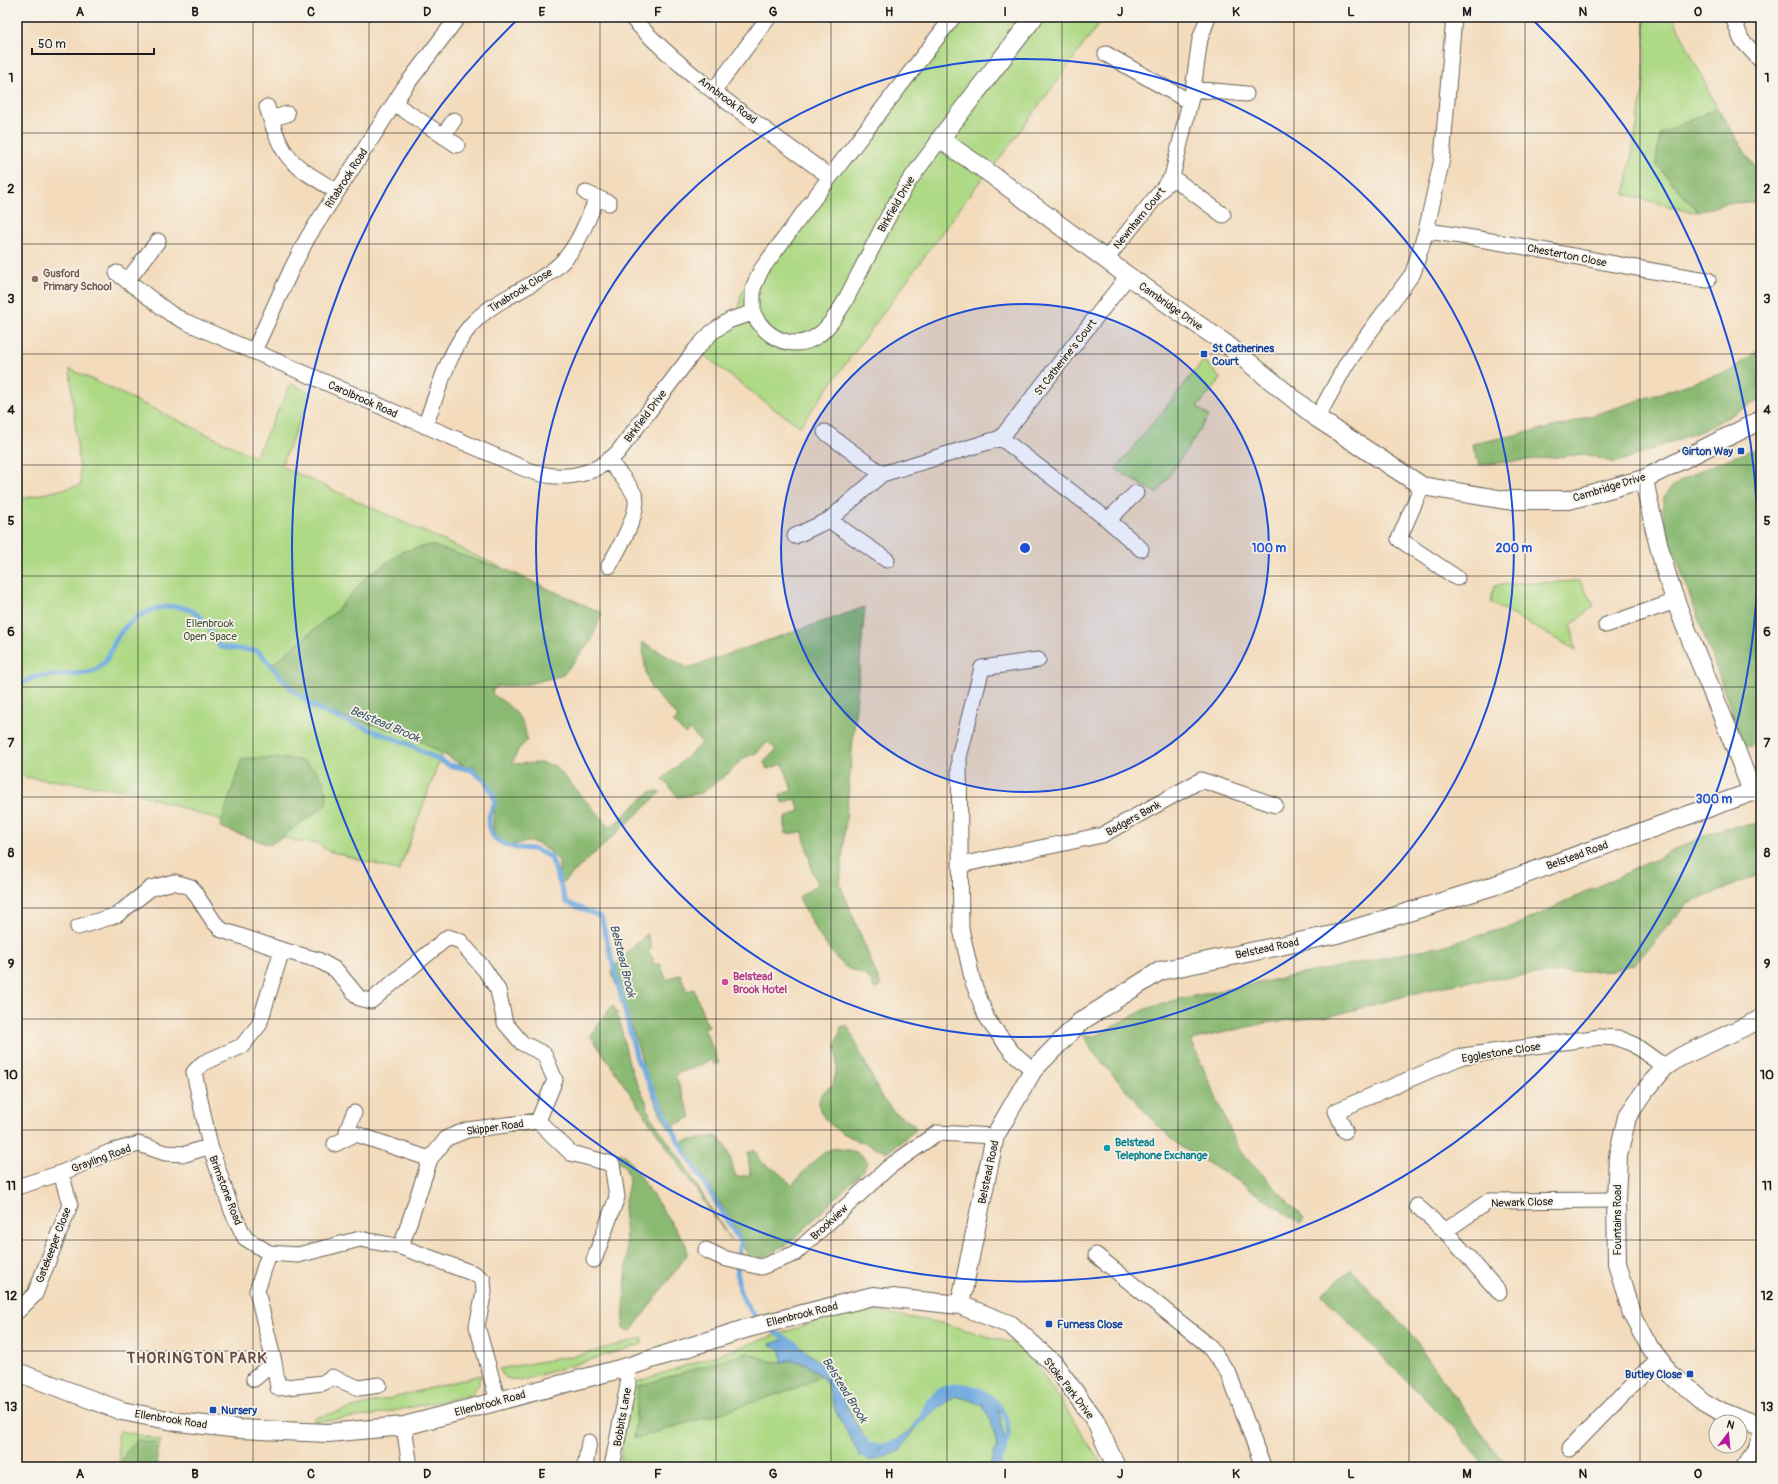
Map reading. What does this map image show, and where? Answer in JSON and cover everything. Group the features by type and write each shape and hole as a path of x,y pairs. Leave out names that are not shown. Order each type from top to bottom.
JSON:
{"street":[{"name":"Ritabrook Road","path":"254,351 300,252 337,192 424,60 458,17"},
{"name":"Annbrook Road","path":"631,17 665,51 714,90 830,177"},
{"path":"714,90 770,17"},
{"path":"753,313 752,296 757,277 830,177 953,17"},
{"name":"Birkfield Drive","path":"608,460 623,446 696,349 712,332 730,320 753,313 763,329 770,335 784,341 799,342 808,340 822,332 836,316 844,303 890,213 909,181 940,138 1034,17"},
{"name":"Newnham Court","path":"1106,260 1172,177 1191,95 1200,39 1208,17"},
{"path":"1317,418 1347,363 1414,273 1426,231 1442,159 1454,17"},
{"path":"1733,17 1741,38 1761,61"},
{"path":"1106,54 1191,95 1246,94"},
{"path":"395,104 457,145"},
{"path":"287,114 269,113 280,142 288,156 301,168 337,192"},
{"path":"443,136 454,120"},
{"name":"Cambridge Drive","path":"940,138 1128,276 1226,344 1317,418 1422,486 1505,500 1569,500 1644,479 1761,420"},
{"name":"Newnham Court","path":"1172,177 1223,215"},
{"name":"Tinabrook Close","path":"425,426 447,368 462,336 482,314 495,303 545,276 561,263 578,240 597,198"},
{"name":"Chesterton Close","path":"1426,231 1468,236 1569,254 1614,265 1708,280"},
{"name":"Carolbrook Road","path":"158,241 122,277 178,318 531,472 545,476 576,476 590,471 608,460"},
{"name":"St Catherine's Court","path":"1001,438 1128,276"},
{"path":"825,432 882,474"},
{"path":"794,536 829,520 882,474 1001,438 1108,520 1141,549"},
{"path":"608,460 631,490 636,500 626,535 609,566"},
{"path":"1644,479 1653,529 1676,601 1738,753 1757,791"},
{"path":"1422,486 1399,540 1457,578"},
{"path":"1108,520 1136,493"},
{"path":"829,520 887,560"},
{"path":"1606,625 1676,601"},
{"path":"1033,1070 1012,1052 987,1019 973,982 961,929 959,757 982,668 1038,660"},
{"name":"Badgers Bank","path":"960,865 1102,835 1201,780 1275,805"},
{"name":"Belstead Road","path":"960,1305 995,1136 1033,1070 1080,1022 1160,971 1337,934 1490,887 1757,791"},
{"path":"78,927 117,915 151,888 174,882 191,887 214,922 222,930 282,950"},
{"name":"Skipper Road","path":"282,950 318,960 336,970 359,998 372,1001 448,938 460,941 485,970 498,990 505,1023 522,1043 544,1054 556,1080 538,1122 467,1130 447,1138 430,1159 401,1247"},
{"name":"Brimstone Road","path":"282,950 259,1025 242,1046 203,1063 194,1072 210,1146 232,1211 245,1238 269,1253 298,1255 360,1239 401,1247 475,1274 483,1280 484,1292 477,1326 498,1401"},
{"name":"Fountains Road","path":"1761,1018 1680,1057 1665,1067 1644,1092 1627,1118 1618,1156 1616,1200 1617,1262 1632,1314 1641,1333 1658,1358 1676,1379 1704,1402 1728,1416 1761,1429"},
{"name":"Egglestone Close","path":"1344,1131 1336,1111 1463,1056 1600,1038 1618,1038 1632,1044 1665,1067"},
{"path":"354,1113 347,1131 430,1159"},
{"path":"538,1122 570,1153 612,1164 618,1197 594,1260"},
{"name":"Brookview","path":"706,1250 723,1258 761,1267 794,1254 889,1167 937,1133 995,1136"},
{"path":"335,1144 355,1134"},
{"name":"Grayling Road","path":"17,1187 61,1173 110,1152 139,1144 165,1153 179,1154 186,1154 210,1146"},
{"name":"Gatekeeper Close","path":"18,1311 34,1294 70,1205 61,1173"},
{"name":"Newark Close","path":"1445,1231 1489,1201 1616,1200"},
{"path":"1417,1206 1445,1231 1499,1292"},
{"path":"269,1253 257,1290 274,1362 278,1388 323,1383 332,1377 359,1388 379,1385"},
{"path":"1096,1255 1208,1345 1229,1374 1263,1467"},
{"name":"Ellenbrook Road","path":"17,1372 122,1411 178,1422 246,1430 328,1433 404,1426 627,1367 748,1328 873,1296 960,1305"},
{"name":"Stoke Park Drive","path":"960,1305 1011,1325 1054,1364 1095,1420 1116,1467"},
{"path":"1570,1449 1658,1358"},
{"path":"254,1379 274,1362"},
{"name":"Bobbits Lane","path":"612,1467 628,1385 627,1367"},
{"path":"404,1426 410,1467"},
{"path":"1744,1467 1753,1453 1761,1429"},
{"path":"585,1467 589,1442"}],"green space":[{"path":"953,17 1104,17 998,161 980,181 800,426 771,407 696,349 738,317 741,294"},
{"path":"1673,17 1717,108 1661,134 1656,164 1698,212 1687,211 1625,194 1644,86 1645,18"},
{"path":"1717,108 1761,177 1761,202 1727,203 1698,212 1656,164 1658,144 1661,134"},
{"path":"1761,348 1761,399 1706,429 1615,463 1585,454 1479,465 1472,444 1563,425 1732,370"},
{"path":"1204,360 1221,379 1197,407 1209,416 1157,494 1116,469"},
{"name":"Ellenbrook Open Space","path":"70,369 255,457 291,384 311,393 281,466 509,571 399,871 329,851 317,843 300,842 200,814 127,790 17,776 17,500 81,485"},
{"path":"1761,447 1761,742 1745,748 1668,535 1663,503 1669,490 1679,482 1723,461"},
{"path":"431,545 509,571 602,613 591,641 563,675 524,685 498,686 492,690 493,695 512,708 524,726 526,733 527,741 518,750 512,764 541,763 555,766 610,828 650,792 661,792 559,886 559,861 546,849 531,842 509,845 505,844 501,842 494,834 493,824 495,804 493,795 474,771 474,765 466,767 408,734 311,708 286,683 272,665 337,610 366,577 403,551"},
{"path":"1580,581 1594,606 1571,625 1576,650 1491,603 1494,585"},
{"path":"865,607 840,884 881,986 875,989 867,977 845,966 834,955 817,931 799,897 818,884 812,870 803,832 785,834 785,818 800,811 795,799 782,803 780,795 792,790 783,764 767,769 764,762 776,750 768,742 756,753 744,758 730,772 701,793 678,797 663,779 702,743 690,730 685,734 673,722 678,717 651,689 646,673 642,642 688,668"},
{"path":"242,758 283,758 298,760 310,765 319,775 325,786 327,799 326,805 270,845 220,827"},
{"path":"1761,823 1761,874 1687,904 1635,964 1614,970 1562,972 1466,982 1439,987 1331,1016 1265,1023 1191,1040 1238,1148 1304,1219 1301,1224 1243,1184 1181,1147 1157,1125 1092,1051 1083,1034 1095,1036 1146,1009 1179,999 1446,945 1517,925 1708,834 1725,828"},
{"path":"647,934 652,947 648,952 653,958 653,964 660,964 667,980 680,974 687,991 694,989 705,1020 709,1026 704,1028 719,1063 714,1065 712,1060 675,1075 691,1117 669,1128 652,1095 634,1034 611,971"},
{"path":"613,1005 619,1019 628,1060 634,1077 647,1103 650,1116 681,1160 731,1241 590,1035"},
{"path":"847,1025 882,1098 894,1112 913,1124 916,1130 888,1152 858,1141 837,1129 822,1115 819,1106 822,1094 833,1085 837,1067 836,1046 841,1027"},
{"path":"716,1136 721,1140 727,1149 736,1177 750,1175 748,1153 754,1149 761,1162 778,1172 792,1185 822,1154 832,1149 854,1152 861,1155 867,1161 864,1170 790,1243 758,1260 749,1259 731,1219 679,1142"},
{"path":"619,1153 625,1155 686,1244 687,1255 631,1331 623,1329 627,1259 624,1206 629,1183 628,1174 624,1166 619,1162"},
{"path":"1351,1269 1413,1336 1425,1355 1507,1467 1485,1467 1457,1431 1322,1295"},
{"path":"856,1308 942,1323 1025,1347 1104,1467 620,1467 628,1385"},
{"path":"642,1338 642,1344 520,1381 506,1378 499,1369 584,1354"},
{"path":"748,1353 769,1361 782,1362 791,1360 805,1363 821,1376 799,1387 721,1413 634,1439 638,1386"},
{"path":"481,1375 478,1386 470,1395 374,1415 314,1422 314,1418"},
{"path":"120,1431 160,1440 159,1450 147,1447 126,1467 120,1467 117,1435"},
{"path":"137,1440 156,1443 158,1467 121,1467 125,1453"}],"water":[{"path":"785,1339 798,1344 832,1373 840,1386 846,1405 868,1445 879,1449 896,1440 913,1428 921,1419 934,1397 939,1392 961,1386 983,1392 995,1401 999,1412 1005,1442 1003,1455 996,1467 989,1467 997,1446 991,1421 983,1406 970,1400 954,1396 914,1429 900,1451 876,1460 869,1460 860,1456 836,1412 827,1385 821,1376 805,1363 791,1360 782,1362 781,1351 770,1344"}],"waterway":[{"name":"Belstead Brook","path":"17,685 34,677 88,673 95,670 105,661 121,632 138,617 148,611 160,608 182,608 193,612 202,619 220,647 258,651 294,691 313,706 326,713 406,743 449,765 472,770 485,781 493,794 495,803 489,819 491,833 495,838 501,843 509,846 534,849 551,857 566,902 601,917 637,1059 679,1142 741,1243 737,1276 741,1295 752,1313 761,1321"},
{"name":"Belstead Brook","path":"767,1327 798,1346"},
{"name":"Belstead Brook","path":"916,1426 930,1400 937,1393 947,1388 958,1386 979,1390 989,1396 997,1404 1007,1423 1007,1440 997,1467"},
{"name":"Belstead Brook","path":"864,1439 868,1445 876,1446 883,1446 898,1441"}],"place":[{"name":"Gusford Primary School","path":"35,279"},
{"name":"St Catherines Court","path":"1204,354"},
{"name":"Girton Way","path":"1741,451"},
{"name":"Belstead Brook Hotel","path":"725,982"},
{"name":"Belstead Telephone Exchange","path":"1107,1148"},
{"name":"Furness Close","path":"1049,1324"},
{"name":"Butley Close","path":"1690,1374"},
{"name":"Nursery","path":"213,1410"}],"district":[{"name":"THORINGTON PARK","path":"197,1358"}]}
